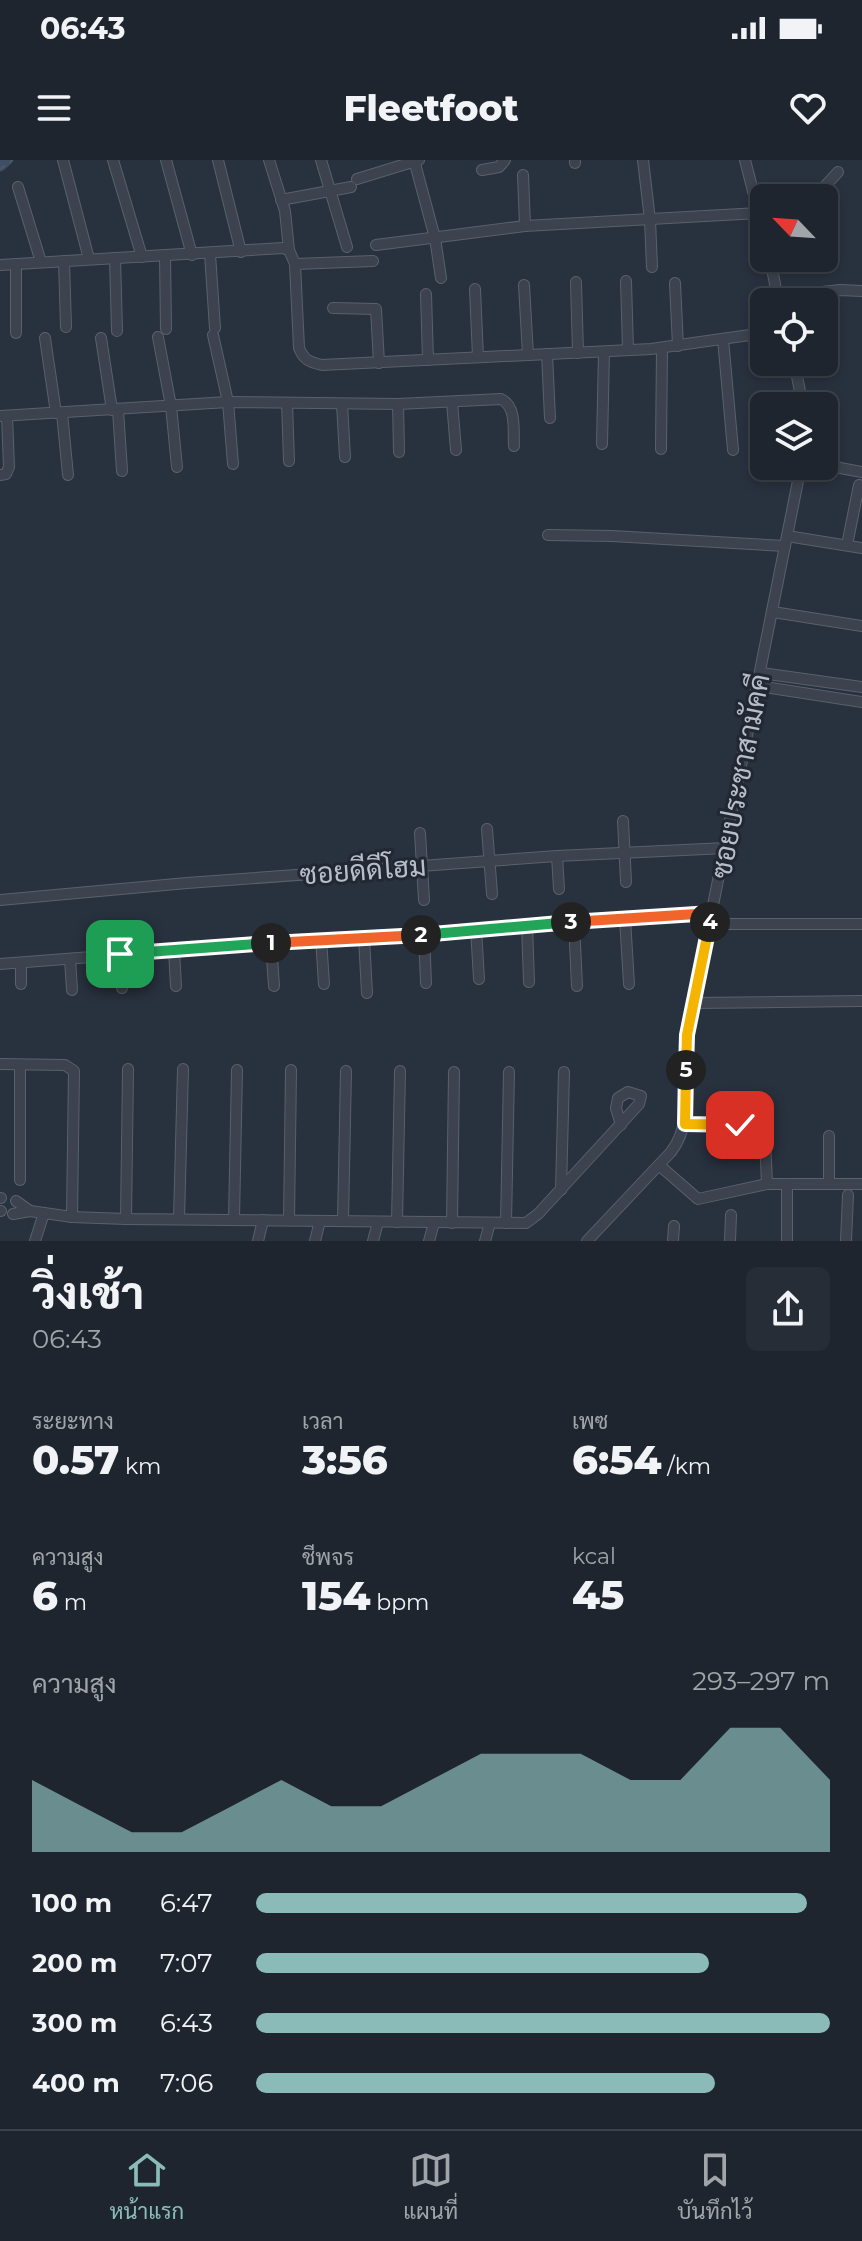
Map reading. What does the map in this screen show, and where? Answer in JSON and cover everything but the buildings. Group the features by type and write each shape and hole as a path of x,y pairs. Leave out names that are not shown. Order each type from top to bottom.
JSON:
{"street":[{"path":"63,160 89,259"},
{"path":"113,160 142,257"},
{"path":"166,160 192,255"},
{"path":"218,160 241,252"},
{"path":"269,160 288,227 289,250 295,264 298,339 303,358 309,362 322,365 604,352 662,348 750,335"},
{"path":"321,160 347,247"},
{"path":"281,200 330,191 416,160 435,238 441,278"},
{"path":"482,170 499,167 505,160"},
{"path":"643,160 652,267"},
{"path":"745,160 751,184"},
{"path":"827,184 838,172"},
{"path":"523,175 525,226"},
{"path":"18,187 41,262"},
{"path":"376,245 525,226 750,214"},
{"path":"0,265 289,250"},
{"path":"210,254 214,332 228,402 233,464"},
{"path":"165,256 162,333 177,467"},
{"path":"115,258 117,331"},
{"path":"64,261 66,327"},
{"path":"295,264 373,261"},
{"path":"16,264 16,333"},
{"path":"626,281 628,350"},
{"path":"576,282 578,353"},
{"path":"675,283 678,346"},
{"path":"524,285 528,355"},
{"path":"475,289 478,357"},
{"path":"838,290 862,291"},
{"path":"426,294 428,360"},
{"path":"333,308 376,309 379,363"},
{"path":"45,338 68,475"},
{"path":"101,338 115,410 122,471"},
{"path":"723,339 733,450"},
{"path":"661,449 662,348"},
{"path":"602,444 604,352"},
{"path":"547,354 550,418"},
{"path":"0,475 6,474 9,467 2,415 228,402 398,404 494,399 507,402 511,408 514,446"},
{"path":"452,402 456,450"},
{"path":"287,403 289,461"},
{"path":"342,404 345,457"},
{"path":"398,404 399,452"},
{"path":"838,468 862,472"},
{"name":"ซอยประชาสามัคคี","path":"587,1241 678,1143 685,1124 686,1044 693,1003 798,480"},
{"path":"847,545 859,485"},
{"path":"548,535 786,541 862,548"},
{"path":"773,612 862,626"},
{"path":"761,673 862,687"},
{"path":"758,686 862,702"},
{"path":"623,821 626,882"},
{"path":"487,829 492,894"},
{"path":"420,833 424,900"},
{"name":"ซอยดีดีโฮม","path":"0,900 557,856 726,848"},
{"path":"557,856 559,889"},
{"path":"0,964 625,919 711,918 862,924"},
{"path":"625,919 629,984"},
{"path":"574,922 577,986"},
{"path":"527,925 529,982"},
{"path":"476,929 479,979"},
{"path":"424,934 426,983"},
{"path":"364,938 367,993"},
{"path":"321,939 324,984"},
{"path":"271,943 274,986"},
{"path":"174,950 176,986"},
{"path":"120,954 122,988"},
{"path":"70,959 72,990"},
{"path":"21,963 21,984"},
{"path":"693,1003 862,1001"},
{"path":"0,1064 65,1065 74,1071 72,1217"},
{"path":"20,1065 20,1180"},
{"path":"126,1219 128,1069"},
{"path":"179,1219 183,1069"},
{"path":"234,1219 237,1070"},
{"path":"289,1220 291,1070"},
{"path":"343,1221 346,1071"},
{"path":"397,1222 400,1071"},
{"path":"452,1223 454,1072"},
{"path":"506,1223 509,1072"},
{"path":"561,1190 564,1072"},
{"path":"685,1124 740,1125"},
{"path":"13,1214 30,1211 72,1217 126,1219 434,1223 532,1221 621,1125"},
{"path":"829,1136 829,1184"},
{"path":"765,1138 767,1184"},
{"path":"659,1165 698,1199 767,1184 862,1184"},
{"path":"787,1184 787,1241"},
{"path":"846,1241 848,1195"},
{"path":"16,1201 30,1211"},
{"path":"35,1241 44,1213"},
{"path":"730,1241 731,1215"},
{"path":"258,1241 263,1220"},
{"path":"315,1241 320,1221"},
{"path":"373,1241 378,1222"},
{"path":"429,1241 434,1223"},
{"path":"485,1241 490,1223"},
{"path":"673,1241 674,1226"}],"path":[{"path":"0,169 13,160"}],"waterway":[{"path":"0,166 7,160"}],"route":[{"path":"120,954 712,913 687,1035 685,1124 740,1125"}]}
